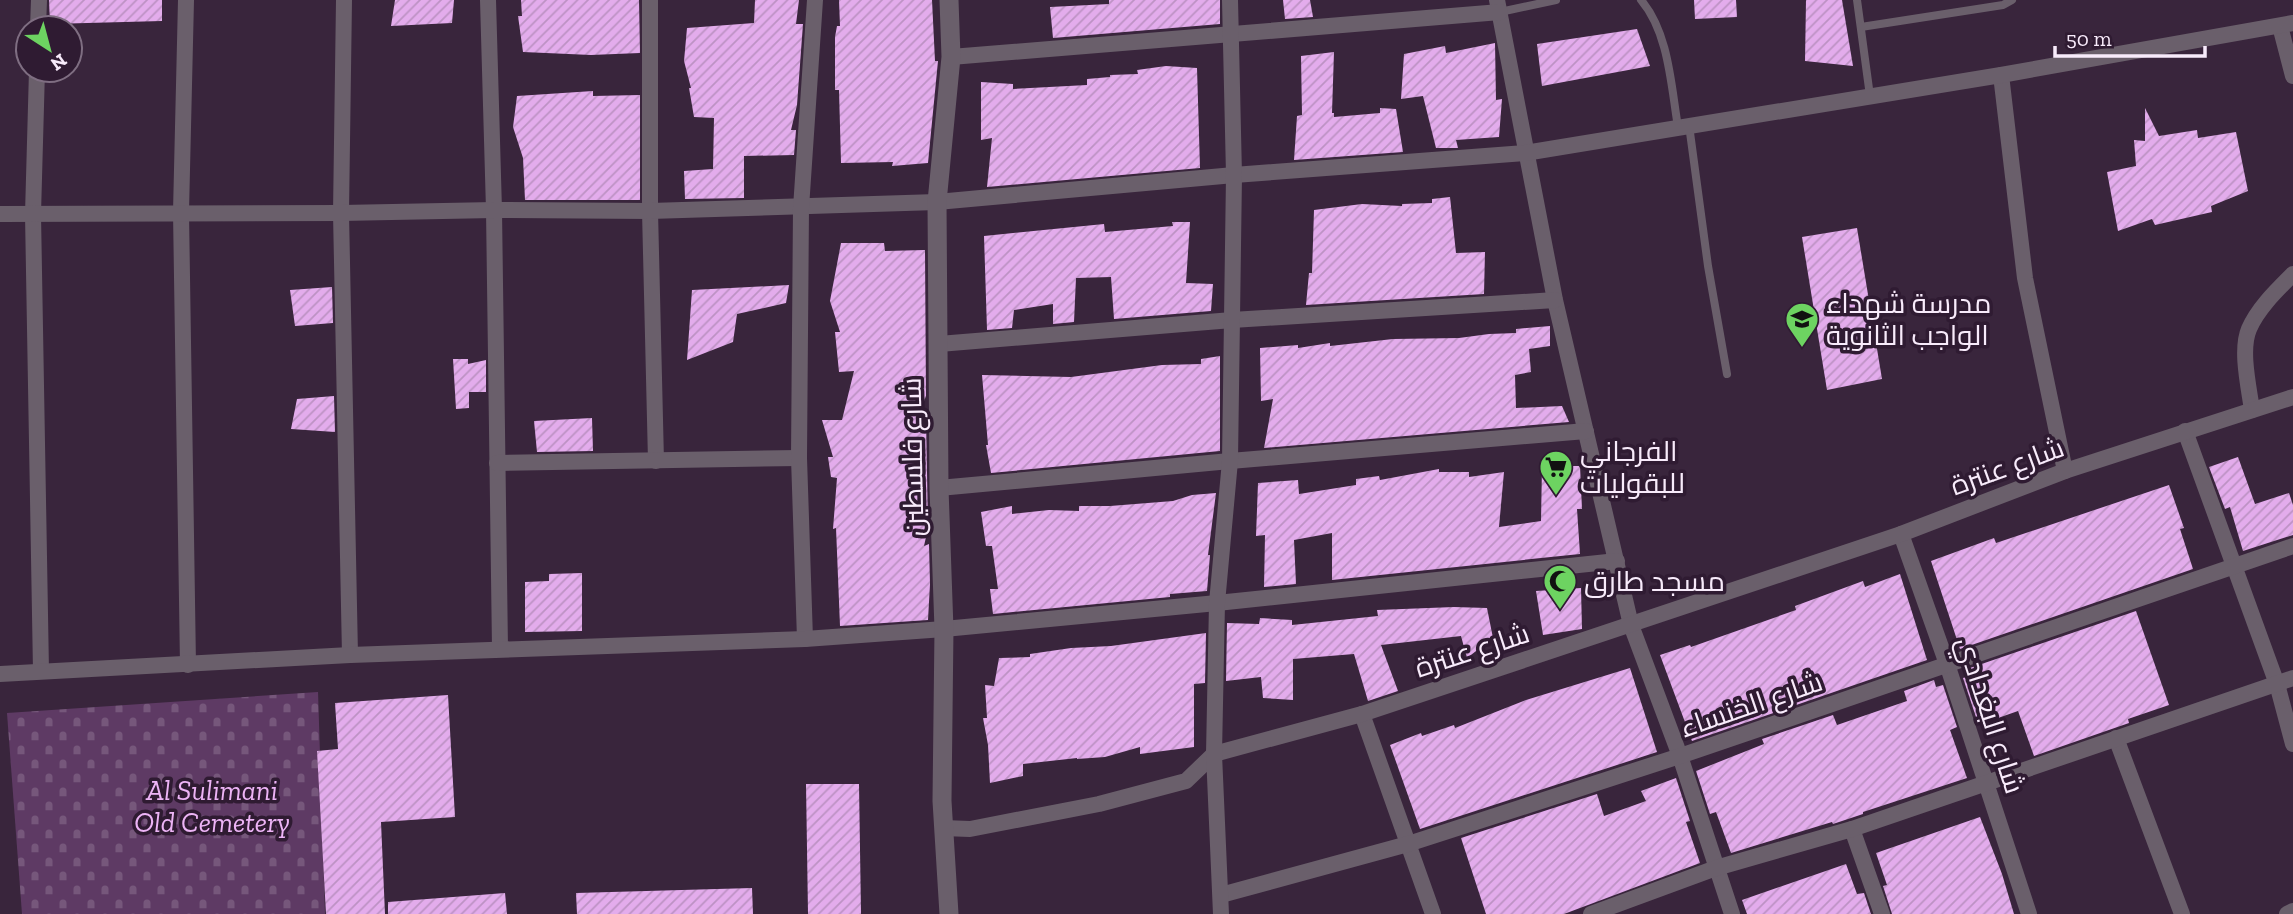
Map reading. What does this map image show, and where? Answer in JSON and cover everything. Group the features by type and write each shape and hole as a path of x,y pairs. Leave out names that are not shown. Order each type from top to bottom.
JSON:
{"street":[{"path":"186,0 181,212 188,665"},
{"path":"344,0 341,213 350,655"},
{"path":"488,0 494,210 500,649"},
{"path":"650,0 650,211 656,461"},
{"path":"805,639 799,458 801,208 815,0"},
{"name":"شارع فلسطين","path":"949,0 951,57 937,202 939,488 944,629 943,828 949,914"},
{"path":"1221,914 1214,754 1217,603 1230,461 1234,175 1230,0"},
{"path":"951,57 1230,36 1498,6 1555,300 1631,625 1732,914"},
{"path":"0,214 650,211 937,202 1234,175 1525,153 2001,75 2286,24 2293,76"},
{"path":"2001,75 2025,278 2065,471"},
{"path":"37,84 33,214 41,671"},
{"path":"2252,410 2246,359 2249,331 2274,292 2293,274"},
{"path":"939,344 1232,320 1555,300"},
{"name":"شارع عنترة","path":"943,828 970,829 1086,806 1186,781 1214,754 1363,714 1901,534 2065,471 2293,397"},
{"path":"939,488 1586,431"},
{"path":"2185,431 2277,684 2293,744"},
{"path":"497,463 799,458"},
{"name":"شارع البغدادي","path":"1901,534 2029,914"},
{"name":"شارع الخنساء","path":"1221,895 1408,844 1679,756 2293,546"},
{"path":"0,674 350,655 805,639 944,629 1217,603 1617,561"},
{"path":"1591,914 1716,868 1852,828 2293,678"},
{"path":"1363,714 1433,914"},
{"path":"2116,738 2182,914"},
{"path":"1852,828 1882,914"},
{"path":"2287,914 2293,911"}],"lane":[{"path":"1498,6 1556,0"},
{"path":"1641,0 1659,32 1683,126 1727,374"},
{"path":"1857,0 1871,96"},
{"path":"1861,27 2003,5 2012,0"}],"green space":[{"name":"Al Sulimani Old Cemetery","path":"318,692 325,914 22,914 7,713"}],"building":[{"path":"49,0 162,0 162,21 84,23 84,14 50,14"},
{"path":"395,0 454,0 452,23 391,26"},
{"path":"521,0 639,0 640,53 591,55 523,52 518,16 522,16"},
{"path":"755,0 799,0 796,24 803,24 797,105 791,130 796,130 794,155 744,156 744,198 685,199 684,171 713,169 714,118 694,117 691,88 684,61 687,28 754,23"},
{"path":"839,0 932,0 935,61 938,61 928,163 892,166 893,162 841,163 839,90 835,90 835,37 837,26 840,26"},
{"path":"1109,0 1220,0 1220,24 1053,38 1050,7 1109,4"},
{"path":"1283,0 1310,0 1313,17 1285,19"},
{"path":"1694,0 1736,0 1737,17 1695,19"},
{"path":"1806,0 1842,0 1853,66 1805,61"},
{"path":"1637,29 1650,66 1542,86 1537,44"},
{"path":"1495,43 1496,100 1502,99 1499,137 1456,140 1458,148 1436,148 1423,96 1401,99 1404,54 1445,46 1446,53"},
{"path":"1334,52 1334,117 1380,113 1380,108 1396,109 1403,152 1294,160 1297,116 1302,115 1301,56"},
{"path":"1166,66 1197,68 1200,168 987,187 992,138 981,140 981,82 1013,84 1013,89 1087,85 1087,79 1138,74 1137,70"},
{"path":"593,91 593,96 640,95 640,200 525,200 523,158 513,127 517,96"},
{"path":"2145,108 2159,136 2197,130 2198,138 2236,132 2248,191 2211,206 2212,212 2155,225 2152,219 2118,231 2107,172 2136,166 2134,140 2145,141"},
{"path":"1450,197 1456,253 1485,252 1484,294 1306,305 1309,273 1312,273 1314,210 1362,204 1402,206 1432,203 1432,199"},
{"path":"1172,222 1190,222 1186,283 1213,284 1211,311 1114,319 1111,277 1076,278 1074,322 1053,324 1053,304 1014,310 1012,328 987,330 984,236 1104,224 1105,232 1173,226"},
{"path":"1857,228 1882,379 1827,390 1802,237"},
{"path":"841,243 884,243 885,251 925,250 926,396 918,418 926,417 928,528 924,546 929,544 928,620 840,626 836,528 833,529 837,478 831,477 828,457 833,457 822,420 842,420 854,371 839,372 835,332 840,332 830,301"},
{"path":"789,285 786,303 737,314 733,342 687,360 692,290"},
{"path":"332,287 333,323 295,326 290,290"},
{"path":"1550,326 1550,346 1529,349 1531,372 1515,375 1516,408 1562,406 1569,422 1264,448 1273,399 1261,401 1260,348 1298,345 1298,348 1330,343 1330,346 1393,339 1459,338 1516,333 1516,329"},
{"path":"1220,356 1220,451 991,473 986,445 982,375 1071,377 1162,365 1201,364 1201,359"},
{"path":"453,359 468,359 468,364 486,360 486,392 469,392 469,408 456,409"},
{"path":"334,396 335,432 291,429 297,399"},
{"path":"592,418 593,451 537,452 534,421"},
{"path":"2238,457 2255,504 2289,493 2293,505 2293,535 2243,551 2230,507 2225,509 2209,467"},
{"path":"1542,466 1580,466 1582,509 1577,509 1580,554 1332,580 1332,533 1294,540 1296,584 1264,587 1265,535 1256,536 1258,483 1298,480 1299,494 1356,485 1356,479 1379,476 1380,480 1439,469 1439,472 1469,472 1469,477 1504,472 1499,527 1541,521"},
{"path":"2169,485 2184,528 2180,529 2193,569 1960,649 1931,561 1994,538 1996,543"},
{"path":"1216,493 1208,555 1207,591 993,614 990,589 998,589 992,546 986,546 981,512 1012,506 1012,514 1049,510 1079,511 1079,506 1173,501 1192,495"},
{"path":"582,573 582,631 525,632 525,582 549,581 549,574"},
{"path":"1900,574 1927,660 1692,741 1660,655 1690,645 1691,647 1796,610 1795,606 1863,581 1865,587"},
{"name":"مسجد طارق","path":"1581,588 1582,629 1543,635 1536,591"},
{"path":"1487,608 1493,638 1467,658 1461,636 1381,645 1398,691 1368,701 1354,654 1293,659 1293,700 1263,698 1261,677 1226,681 1227,623 1259,624 1260,618 1292,620 1292,625 1378,616 1377,610"},
{"path":"2136,611 2169,705 2128,719 2129,723 2034,756 2018,711 1981,724 1979,719 1977,720 1963,678 1969,676 1967,669"},
{"path":"1206,633 1205,683 1194,684 1194,747 1140,754 1140,747 1105,757 1023,764 1023,776 990,783 983,718 987,718 985,685 994,686 999,658 1030,657 1030,654 1071,648 1111,646"},
{"path":"1630,668 1657,752 1420,829 1390,745 1421,733 1422,736 1454,725 1455,728 1526,700"},
{"path":"1934,680 1936,687 1943,685 1957,727 1950,730 1967,778 1833,824 1832,822 1731,853 1716,812 1710,814 1696,771 1764,744 1762,739 1833,715 1837,725 1907,701 1904,691"},
{"path":"448,695 455,817 381,822 385,914 326,914 317,751 338,749 335,703"},
{"path":"1676,778 1690,821 1686,822 1700,863 1564,914 1486,914 1461,838 1597,794 1604,816 1646,801 1641,791"},
{"path":"806,784 859,784 861,914 808,914"},
{"path":"1980,817 2014,914 1892,914 1883,886 1887,885 1876,853"},
{"path":"1846,864 1857,894 1864,893 1871,914 1747,914 1742,900"},
{"path":"752,888 753,914 577,914 576,893"},
{"path":"505,893 507,914 388,914 388,902"}],"place":[{"name":"مدرسة شهداء الواجب الثانوية","path":"1802,349"},
{"name":"الفرجاني للبقوليات","path":"1556,497"},
{"name":"مسجد طارق","path":"1560,611"}]}
